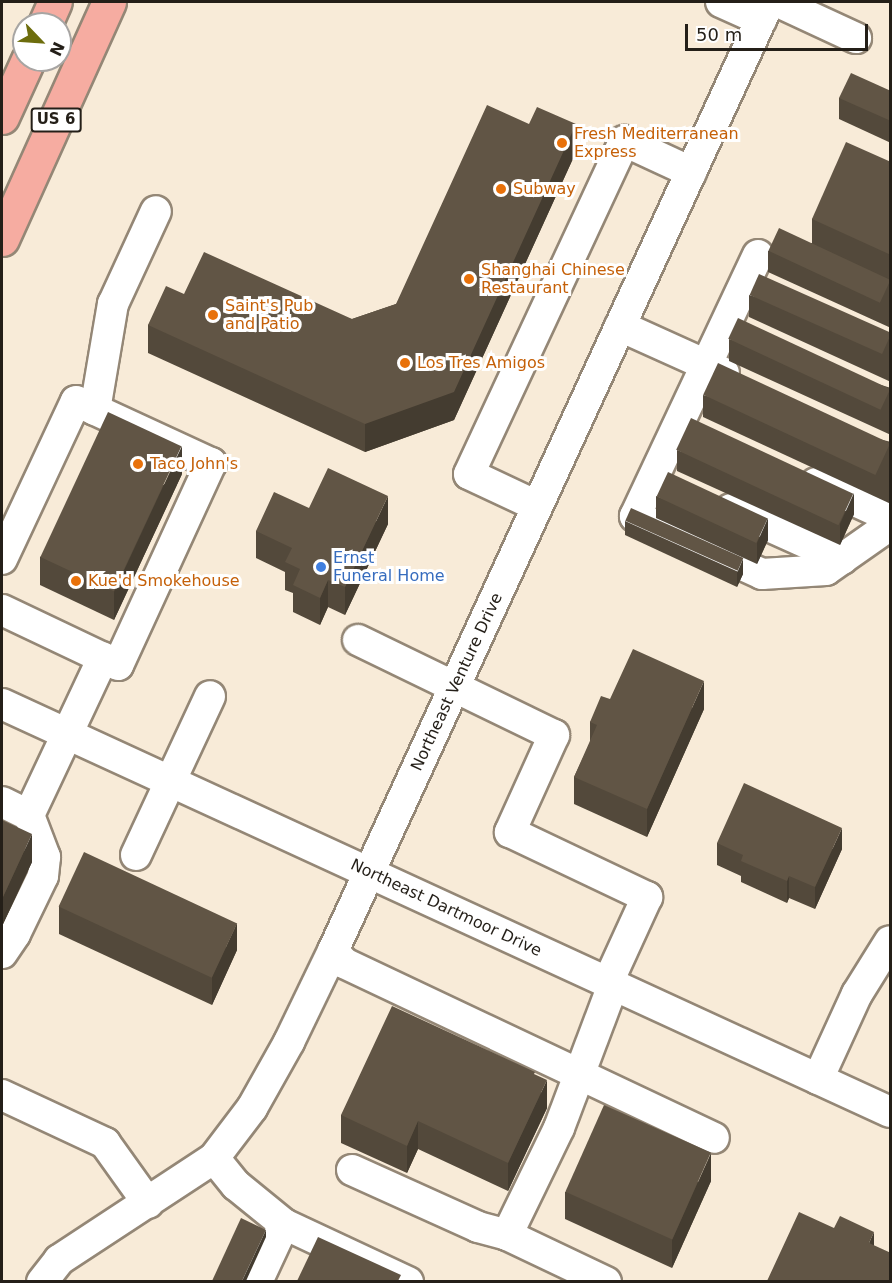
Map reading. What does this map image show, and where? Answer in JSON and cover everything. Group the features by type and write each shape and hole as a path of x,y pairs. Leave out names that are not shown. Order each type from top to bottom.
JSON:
{"highway":[{"name":"US 6","path":"2,239 109,2"},
{"name":"US 6","path":"2,117 23,72"}],"street":[{"path":"721,2 769,8 856,38"},
{"name":"Northeast Venture Drive","path":"42,1281 58,1260 214,1158 252,1108 289,1042 333,951 691,172 769,8"},
{"path":"537,506 469,474 624,141 691,172"},
{"path":"95,410 113,304 156,211"},
{"path":"759,271 738,326 706,365 690,426 665,478 635,516 762,574 826,570 891,525"},
{"path":"620,326 750,385"},
{"path":"2,559 76,401 211,463 118,665 2,610"},
{"path":"796,474 891,517"},
{"path":"707,497 842,559"},
{"path":"357,640 554,735 510,832 647,897 611,984 559,1128 507,1235"},
{"path":"29,815 103,658"},
{"path":"136,855 210,696"},
{"name":"Northeast Dartmoor Drive","path":"2,704 891,1112"},
{"path":"2,802 29,815 45,857 43,876 15,934 2,954"},
{"path":"818,1079 857,994 891,941"},
{"path":"333,951 344,963 714,1138"},
{"path":"2,1095 105,1143 148,1203"},
{"path":"214,1158 236,1185 284,1224 408,1281"},
{"path":"352,1170 478,1227 507,1235 606,1281"},
{"path":"257,1281 284,1224"}],"building":[{"path":"851,73 891,91 891,121 839,98"},
{"path":"487,105 529,124 537,107 576,124 454,392 365,424 148,325 166,286 184,294 204,252 352,319 396,304"},
{"path":"846,142 891,162 891,255 812,219"},
{"path":"779,228 890,280 880,303 768,251"},
{"path":"759,274 890,332 882,354 750,295"},
{"path":"738,318 890,389 881,410 728,339"},
{"path":"718,363 890,443 875,475 703,395"},
{"path":"108,412 181,446 114,591 40,557"},
{"path":"691,418 853,494 838,525 676,450"},
{"name":"Ernst Funeral Home","path":"328,468 388,496 345,587 328,580 320,598 293,585 300,569 285,562 292,548 256,531 274,492 309,508"},
{"path":"668,472 768,518 756,543 657,496"},
{"path":"631,508 743,558 738,571 625,521"},
{"path":"633,649 704,681 647,809 574,777 597,725 590,722 601,696 610,699"},
{"path":"744,783 842,828 815,887 789,876 787,881 741,861 743,855 717,843"},
{"path":"2,820 32,834 3,897 2,896"},
{"path":"84,852 237,923 212,978 59,906"},
{"path":"392,1006 535,1072 534,1074 547,1080 508,1163 418,1121 407,1146 341,1115"},
{"path":"604,1105 711,1153 672,1239 565,1192"},
{"path":"799,1212 834,1228 840,1216 874,1232 869,1243 891,1253 891,1281 767,1281"},
{"path":"241,1218 266,1230 242,1281 212,1281"},
{"path":"318,1237 401,1275 398,1281 297,1281"}],"place":[{"name":"Fresh Mediterranean Express","path":"562,143"},
{"name":"Subway","path":"501,189"},
{"name":"Shanghai Chinese Restaurant","path":"469,279"},
{"name":"Saint's Pub and Patio","path":"213,315"},
{"name":"Los Tres Amigos","path":"405,363"},
{"name":"Taco John's","path":"138,464"},
{"name":"Ernst Funeral Home","path":"321,567"},
{"name":"Kue'd Smokehouse","path":"76,581"}]}
